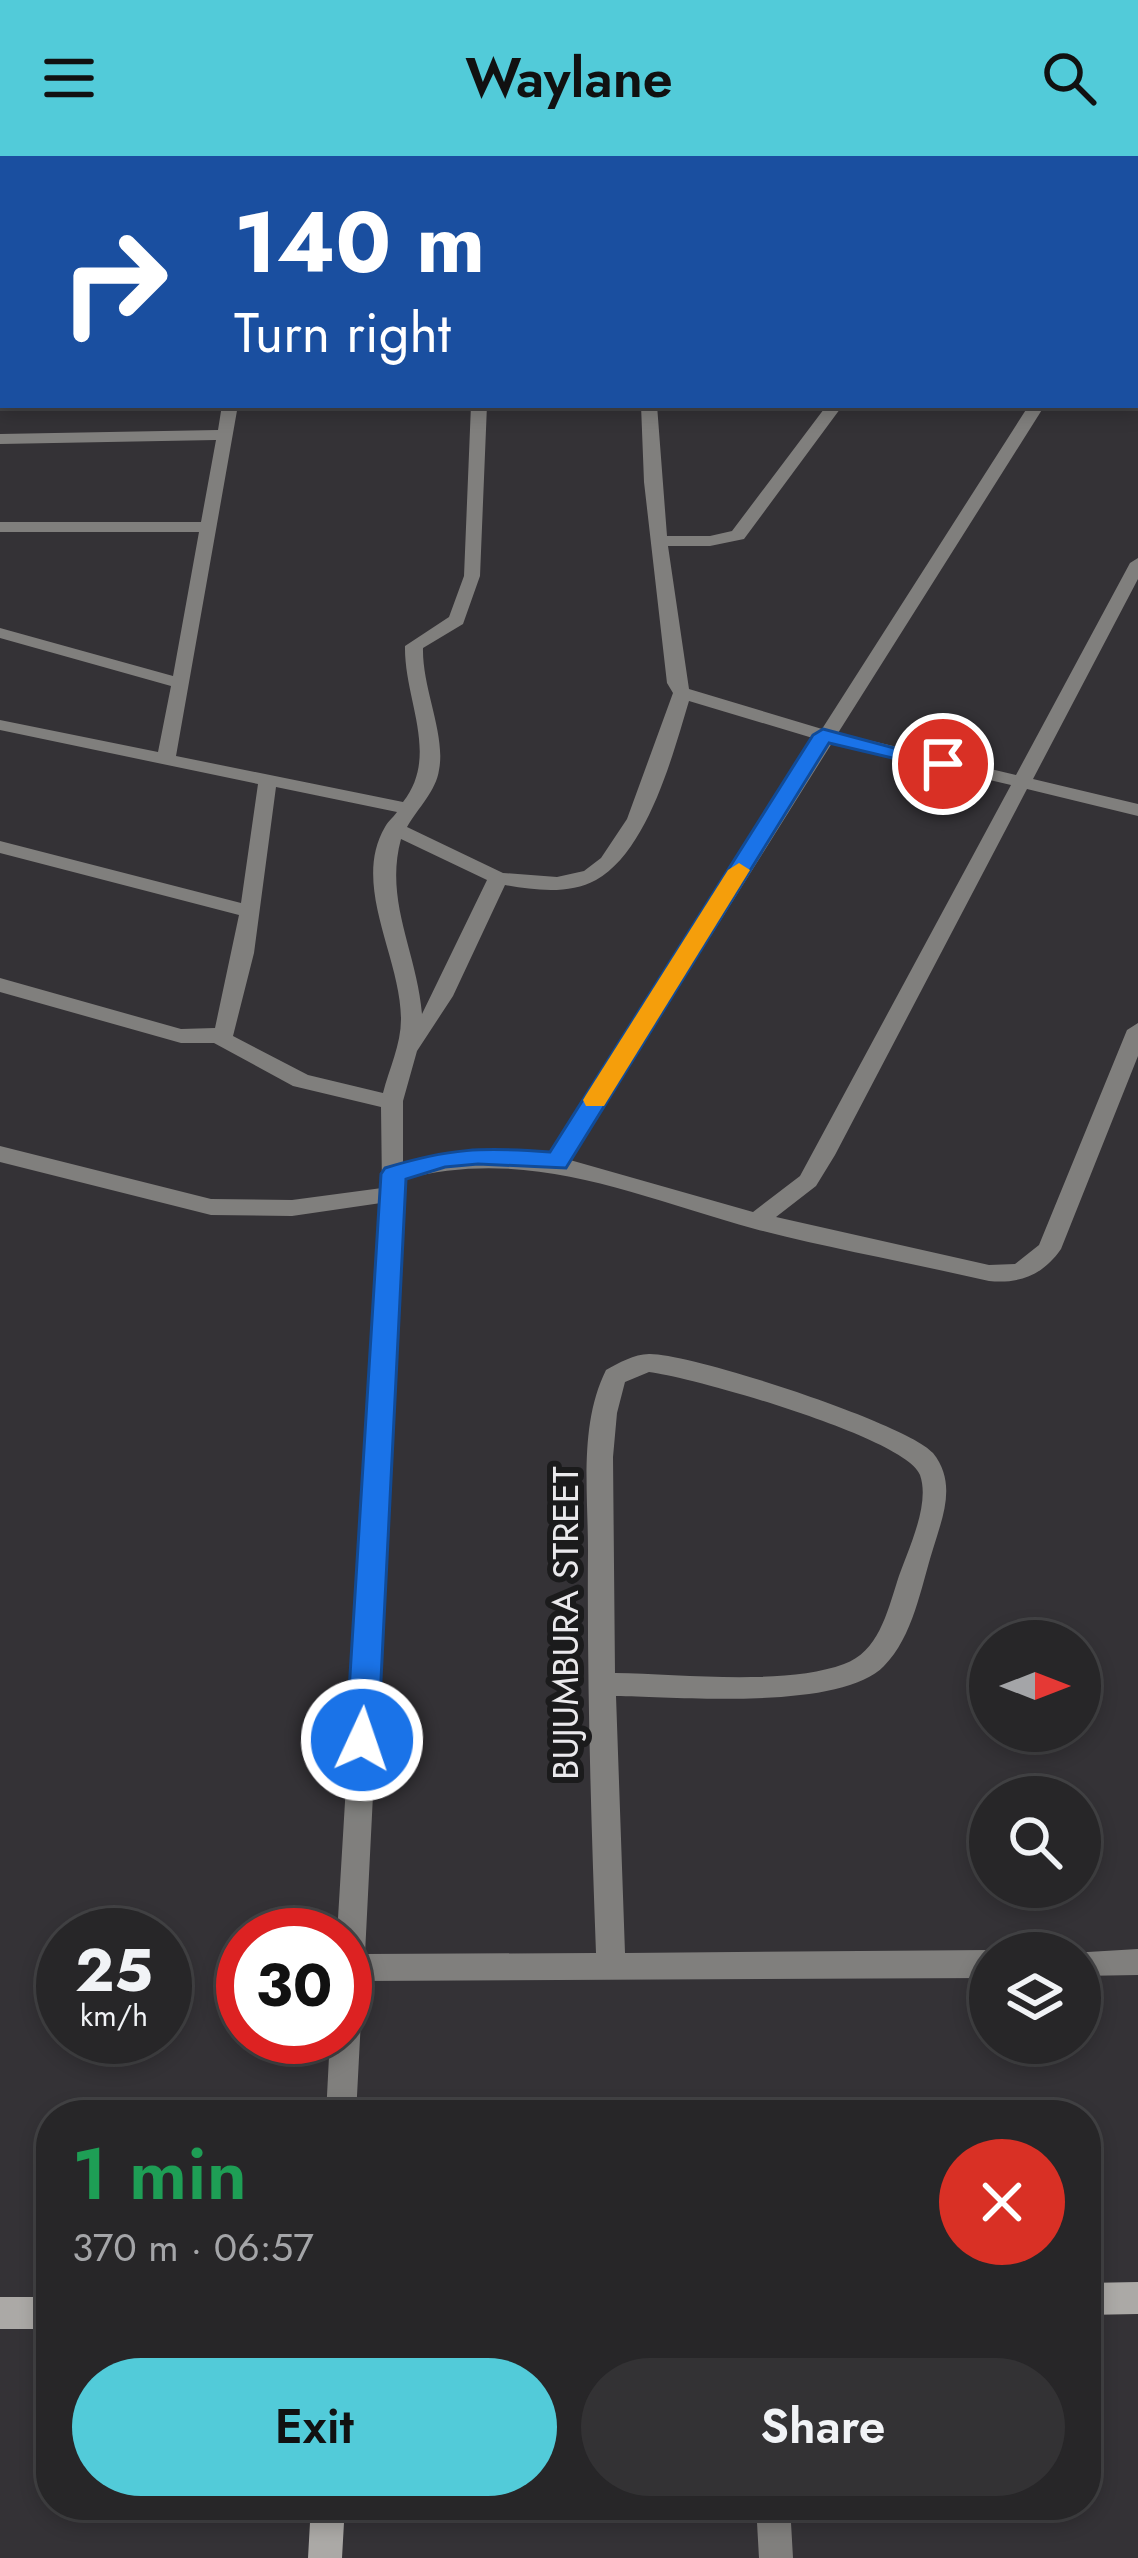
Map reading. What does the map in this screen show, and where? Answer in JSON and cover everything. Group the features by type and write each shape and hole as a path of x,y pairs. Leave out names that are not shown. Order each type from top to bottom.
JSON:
{"street":[{"path":"167,756 229,408"},
{"path":"409,1052 409,993 381,879 394,828 427,788 434,761 416,704 414,646 457,620 472,576 479,408"},
{"path":"649,408 658,541 676,683 682,693 823,735 1138,810"},
{"path":"658,541 710,541 738,535 833,408"},
{"path":"557,1162 823,735 1035,408"},
{"path":"0,439 223,435"},
{"path":"0,527 207,526"},
{"path":"756,1220 808,1180 824,1155 1138,563"},
{"path":"0,633 179,683"},
{"path":"394,828 498,878 540,882 591,875 636,820 661,763 682,693"},
{"path":"0,724 408,809"},
{"path":"218,1036 231,1021 268,779"},
{"path":"0,847 250,912"},
{"path":"352,1908 393,1184 392,1101 409,1052 443,996 498,878"},
{"path":"0,985 167,1033 218,1036 291,1081 346,1097 392,1101"},
{"path":"0,1154 211,1207 292,1208 393,1184 444,1159 478,1156 557,1162 756,1220 989,1273 1030,1269 1049,1249 1138,1030"},
{"name":"BUJUMBURA STREET","path":"600,1684 800,1684 858,1672 874,1660 886,1641 917,1558 936,1485 931,1468 915,1450 706,1376 650,1363 615,1376 607,1393 600,1684 611,1968"},
{"path":"1101,1963 1138,1962"},
{"path":"372,1968 969,1964"},
{"path":"341,2100 343,2064"},
{"path":"1101,2299 1138,2299"},
{"path":"0,2313 36,2313"},
{"path":"325,2558 327,2520"},
{"path":"774,2520 776,2558"}],"slow traffic":[{"path":"595,1100 739,870"}],"route":[{"path":"362,1740 394,1174 444,1159 478,1156 557,1162 823,735 943,764"}]}
